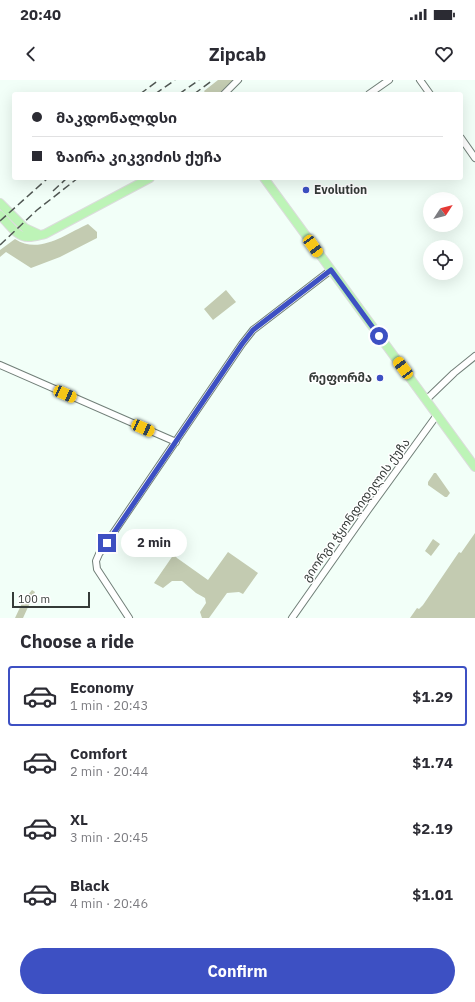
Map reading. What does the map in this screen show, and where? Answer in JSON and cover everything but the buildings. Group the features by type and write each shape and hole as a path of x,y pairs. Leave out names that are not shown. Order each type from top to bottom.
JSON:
{"main road":[{"path":"0,215 21,236 29,237 39,235 51,231 146,180"},
{"path":"265,180 475,467"},
{"path":"0,203 25,228 39,235"}],"street":[{"path":"226,92 238,80"},
{"path":"373,92 389,80"},
{"path":"420,80 429,92"},
{"path":"463,141 475,158"},
{"path":"129,618 97,569 96,561 131,506 253,330 331,270"},
{"path":"426,400 454,373 475,356"},
{"path":"0,365 176,442"},
{"name":"გიორგი ჭყონდიდელის ქუჩა","path":"292,618 437,415"}],"green space":[{"path":"218,80 233,80 221,92 204,91"},
{"path":"88,224 97,232 97,238 60,257 31,268 6,252 0,257 0,250 15,239 33,245 43,244 62,237"},
{"path":"226,290 236,302 213,320 204,309"},
{"path":"434,473 436,473 450,493 447,497 428,485 428,482"},
{"path":"475,533 475,618 410,618 417,608 419,609 423,605 459,552 461,553"},
{"path":"433,539 440,544 431,556 425,551"},
{"path":"228,552 258,573 243,594 239,592 227,593 209,618 202,618 200,612 206,603 205,598 196,593 182,581 172,581 163,588 154,583 174,554 177,558 208,580"},
{"path":"32,590 35,592 23,618 15,618 23,601"}],"railway":[{"path":"143,92 159,80"},
{"path":"158,92 175,80"},
{"path":"182,92 199,80"},
{"path":"197,92 213,80"},
{"path":"0,221 46,180"},
{"path":"53,191 65,180"},
{"path":"0,245 37,210 75,180"}],"place":[{"name":"Evolution","path":"306,190"},
{"name":"რეფორმა","path":"380,378"}],"route":[{"path":"107,543 253,330 331,270 379,336"}]}
